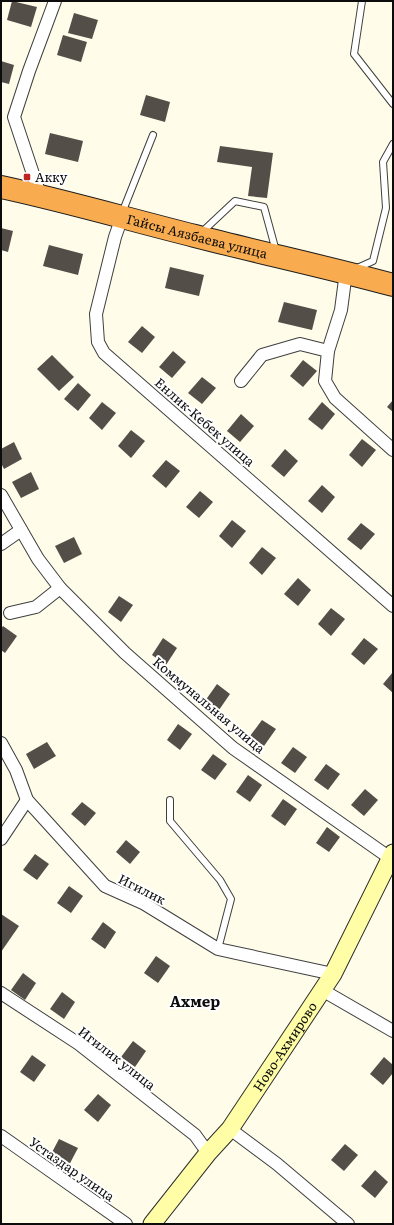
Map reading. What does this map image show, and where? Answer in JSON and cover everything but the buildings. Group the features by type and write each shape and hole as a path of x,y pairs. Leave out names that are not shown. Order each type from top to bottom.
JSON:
{"highway":[{"name":"Гайсы Аязбаева улица","path":"1,187 197,237 346,272 393,285"}],"street":[{"path":"40,196 14,117 55,1"},
{"name":"Енлик-Кебек улица","path":"122,217 115,237 96,314 98,342 104,352 393,606"},
{"path":"346,272 341,310 328,351 325,381 335,398 393,450"},
{"path":"241,381 262,355 300,344 328,351"},
{"name":"Коммунальная улица","path":"1,495 38,559 60,588 125,652 233,748 392,856"},
{"path":"1,544 21,530"},
{"path":"10,613 36,607 60,588"},
{"name":"Игилик","path":"1,744 16,770 27,800 105,886 143,903 218,949 333,974"},
{"path":"1,839 27,800"},
{"name":"Ново-Ахмирово","path":"152,1224 208,1153 230,1129 333,974 392,856"},
{"path":"322,990 393,1031"},
{"name":"Игилик улица","path":"1,993 79,1044 195,1135 208,1153"},
{"path":"230,1129 277,1164 348,1224"},
{"name":"Устаздар улица","path":"1,1136 126,1224"}],"lane":[{"path":"362,1 354,54 393,104"},
{"path":"122,217 122,210 153,135"},
{"path":"346,272 373,261 386,208 384,162 393,144"},
{"path":"197,237 235,201 264,208 277,255"},
{"path":"170,800 170,821 220,880 231,899 218,949"}],"place":[{"name":"Акку","path":"27,177"}],"district":[{"name":"Ахмер","path":"195,1002"}]}
